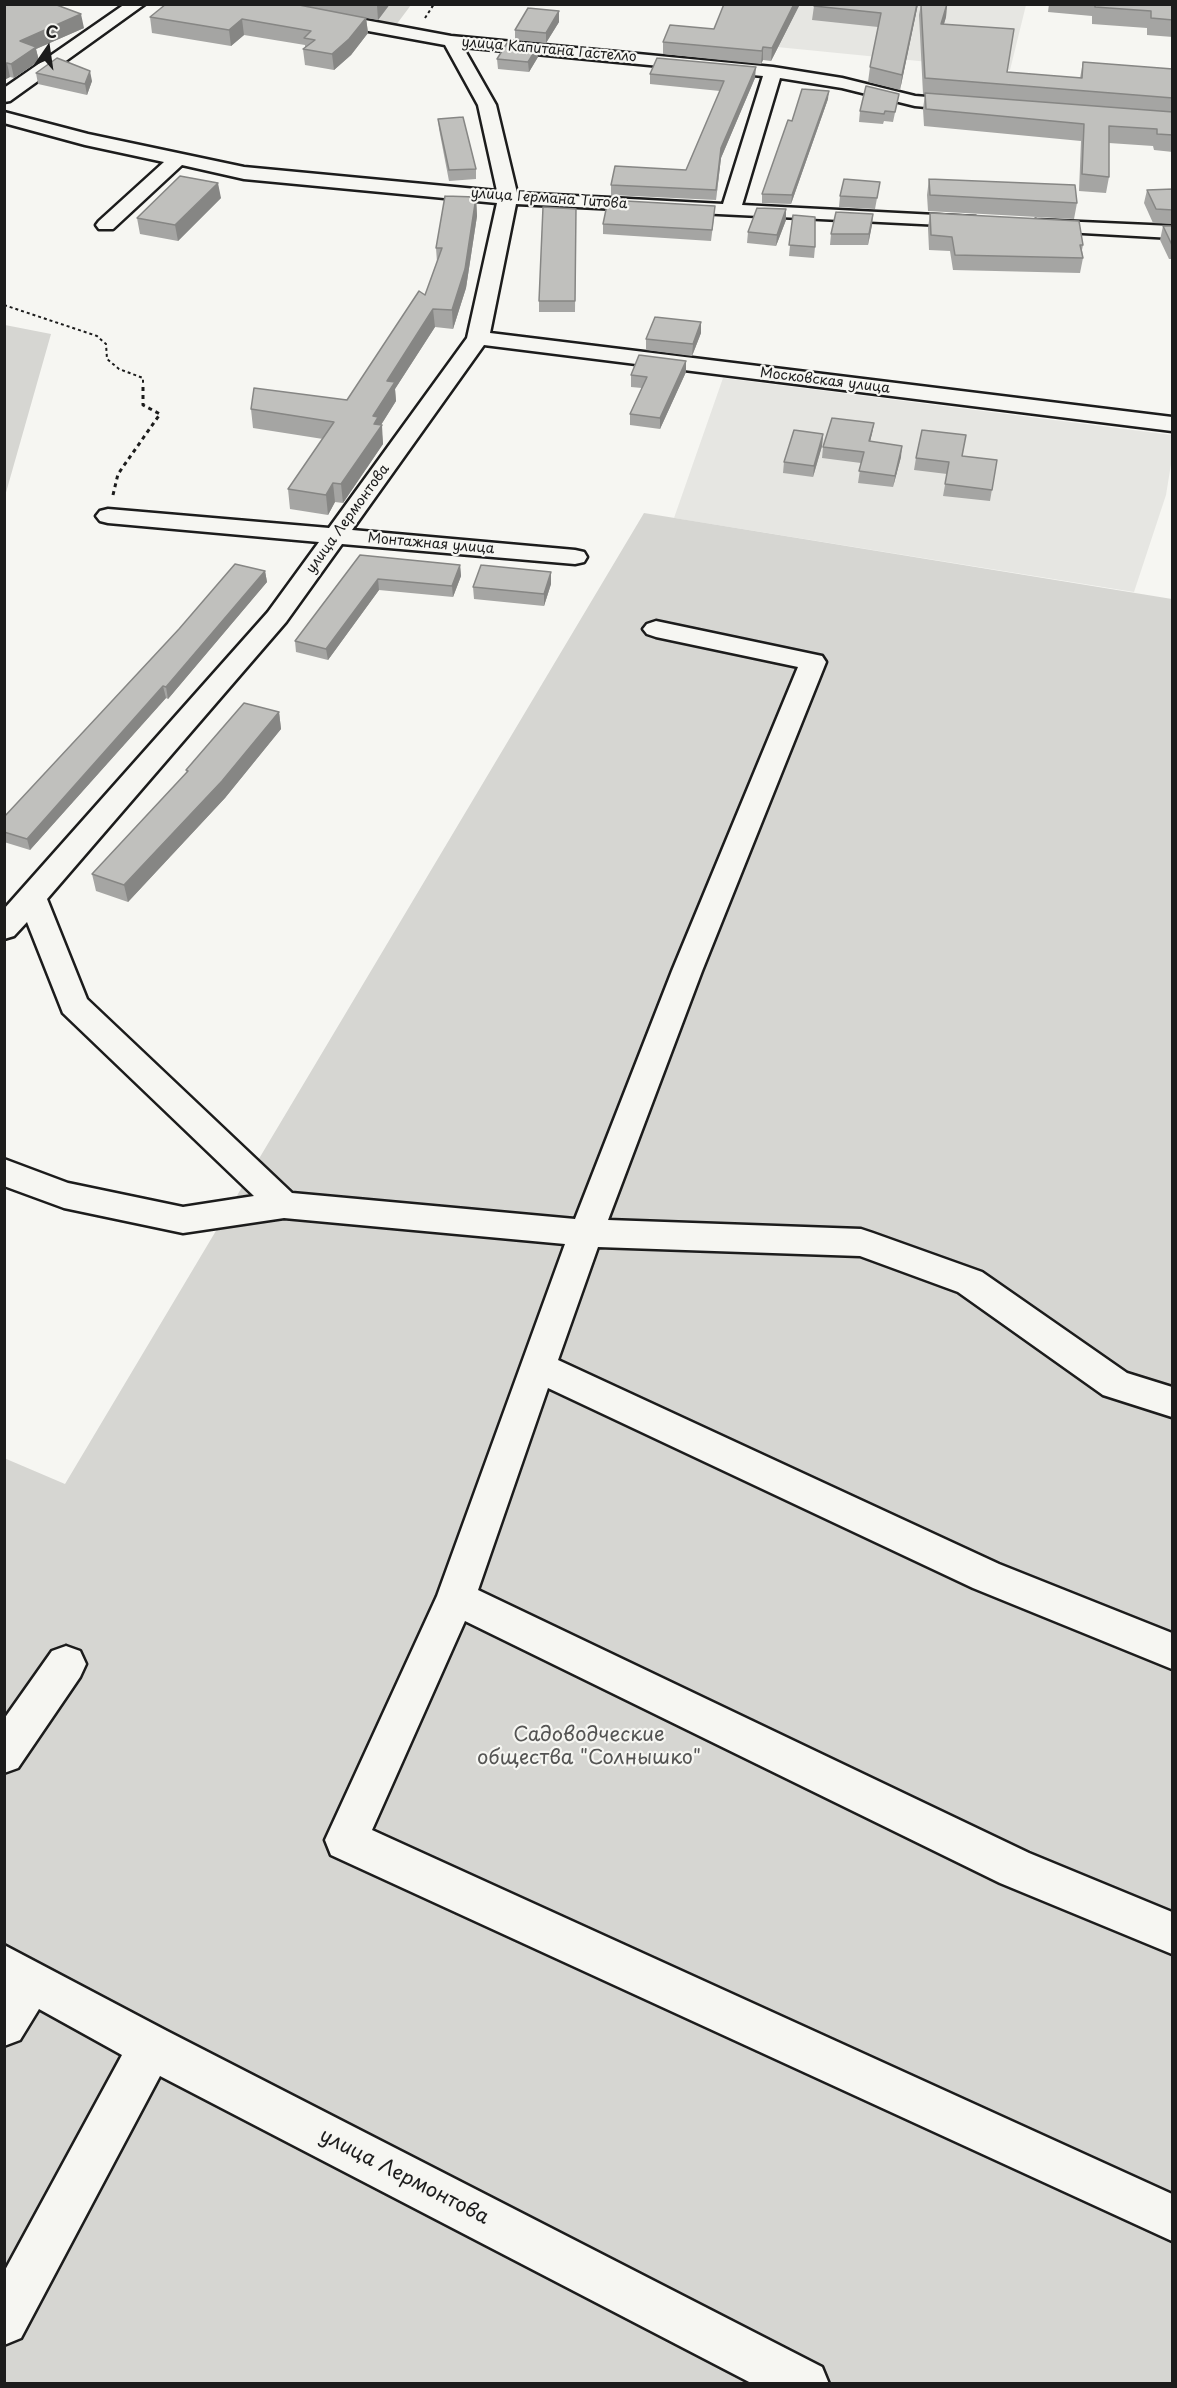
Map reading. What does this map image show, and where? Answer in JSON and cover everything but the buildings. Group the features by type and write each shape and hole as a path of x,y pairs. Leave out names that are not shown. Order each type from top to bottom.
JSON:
{"street":[{"path":"4,97 137,4"},
{"name":"улица Капитана Гастелло","path":"248,4 393,28 450,41 773,72 842,83 915,101 985,106"},
{"path":"393,28 405,12"},
{"name":"улица Лермонтова","path":"4,929 277,616 478,338 508,198 487,105 450,41"},
{"path":"731,209 773,72"},
{"name":"улица Германа Титова","path":"4,117 85,139 244,173 508,198 994,224"},
{"path":"106,225 178,159"},
{"path":"1018,225 1173,232"},
{"name":"Московская улица","path":"478,338 1173,424"},
{"name":"Монтажная улица","path":"108,516 575,557"},
{"path":"656,629 813,662 687,971 586,1233 456,1598 345,1839 1173,2218"},
{"path":"32,898 74,1005 284,1204"},
{"path":"4,1172 64,1195 183,1220 284,1204 586,1233 861,1243 970,1282 1116,1384 1173,1402"},
{"path":"538,1367 986,1576 1173,1651"},
{"path":"456,1598 1015,1868 1173,1933"},
{"path":"4,1754 66,1664"},
{"path":"4,2024 18,1974"},
{"name":"улица Лермонтова","path":"18,1974 151,2047 805,2384"},
{"path":"4,2320 151,2047"}],"path":[{"path":"4,305 97,336 106,344 107,359 119,369 142,378 143,405 160,414 118,474 108,516"}],"shaded area":[{"path":"724,5 1026,5 1010,70 716,41 708,38"},
{"path":"723,378 1172,435 1172,458 1166,495 1134,592 674,518"}],"green space":[{"path":"248,5 411,5 393,29"},
{"path":"4,325 51,334 5,496"},
{"name":"Садоводческие общества \"Солнышко\"","path":"644,513 1172,599 1172,2383 5,2383 4,1458 65,1484"}]}
